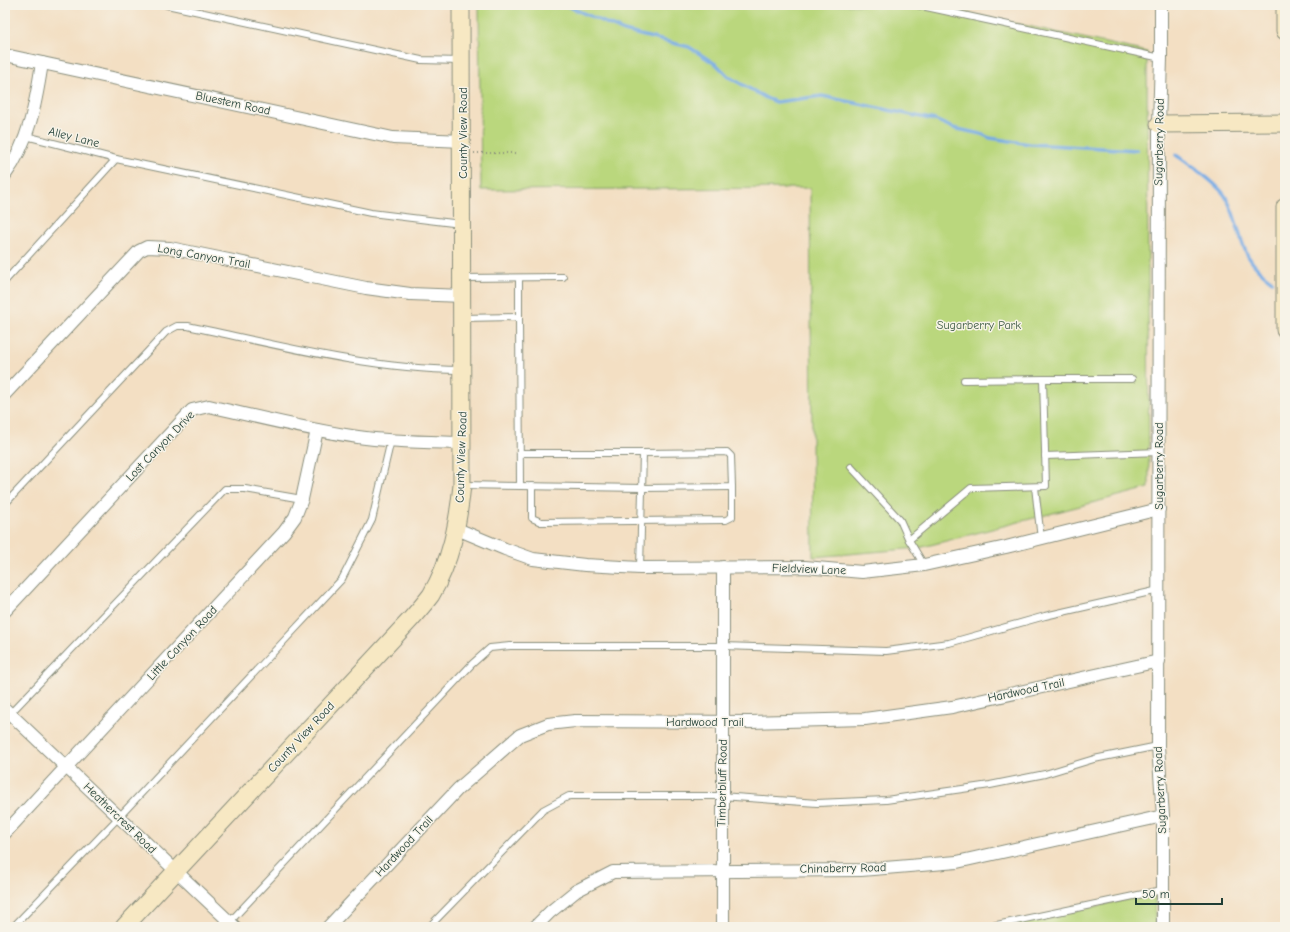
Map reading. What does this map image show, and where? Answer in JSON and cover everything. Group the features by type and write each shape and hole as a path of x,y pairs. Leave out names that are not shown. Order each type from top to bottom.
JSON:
{"street":[{"name":"County View Road","path":"124,927 411,619 431,595 448,558 457,529 462,485 463,224 467,148 462,61 462,5"},
{"name":"Sugarberry Road","path":"1161,5 1159,124 1160,509 1158,746 1163,816 1163,927"},
{"path":"1285,5 1285,31"},
{"name":"Bluestem Road","path":"5,55 393,138 467,148"},
{"path":"5,175 19,155 26,136 38,91 42,63"},
{"path":"1159,124 1285,124"},
{"path":"1285,207 1285,330"},
{"name":"Long Canyon Trail","path":"5,394 139,251 147,247 170,248 389,292 432,296 463,296"},
{"name":"Lost Canyon Drive","path":"5,611 192,410 209,406 317,430 390,440 462,443"},
{"name":"Little Canyon Road","path":"5,833 274,543 295,517 302,499 317,430"},
{"name":"Fieldview Lane","path":"457,529 505,550 533,559 585,565 640,568 805,567 862,572 924,565 1041,539 1160,509"},
{"name":"Timberbluff Road","path":"722,567 723,722 721,796 723,927"},
{"name":"Hardwood Trail","path":"328,927 458,789 520,735 548,724 575,721 723,722 865,719 952,706 1159,661"},
{"name":"Heathercrest Road","path":"7,714 66,766 230,925"},
{"name":"Chinaberry Road","path":"536,927 550,912 576,891 613,872 861,870 957,862 1163,816"}],"lane":[{"path":"167,5 421,60 462,61"},
{"path":"916,5 1161,58"},
{"name":"Alley Lane","path":"26,136 116,159 371,213 463,224"},
{"path":"5,281 116,159"},
{"path":"463,278 563,277"},
{"path":"519,278 520,486"},
{"path":"462,318 519,317"},
{"path":"5,504 166,332 177,326 188,326 371,364 423,369 462,370"},
{"path":"909,540 971,488 1046,486 1043,379"},
{"path":"964,380 1132,379"},
{"path":"13,927 119,817 342,578 372,520 390,440"},
{"path":"520,453 727,452 731,456 732,517 726,520 541,522 532,518 532,486"},
{"path":"1045,456 1160,452"},
{"path":"640,568 643,453"},
{"path":"851,467 900,520 909,540 924,565"},
{"path":"462,485 642,488 732,487"},
{"path":"1035,487 1041,539"},
{"path":"7,714 225,489 245,489 302,499"},
{"path":"230,925 472,664 490,648 510,646 723,646 886,651 949,642 1045,616 1159,590"},
{"path":"429,927 543,810 569,796 721,796 817,803 901,798 990,785 1045,774 1094,759 1158,746"},
{"path":"987,927 1162,890"}],"path":[{"path":"467,148 471,153 518,153"}],"green space":[{"name":"Sugarberry Park","path":"479,5 931,5 1147,52 1149,488 919,548 813,557 810,188 481,190"},
{"path":"1155,893 1155,927 1003,927"}],"waterway":[{"path":"565,5 624,31 689,47 717,65 729,77 776,102 822,96 935,120 953,128 981,134 990,138 1030,144 1137,150"},
{"path":"1176,155 1218,188 1227,199 1233,212 1246,253 1260,271 1272,281"}]}
